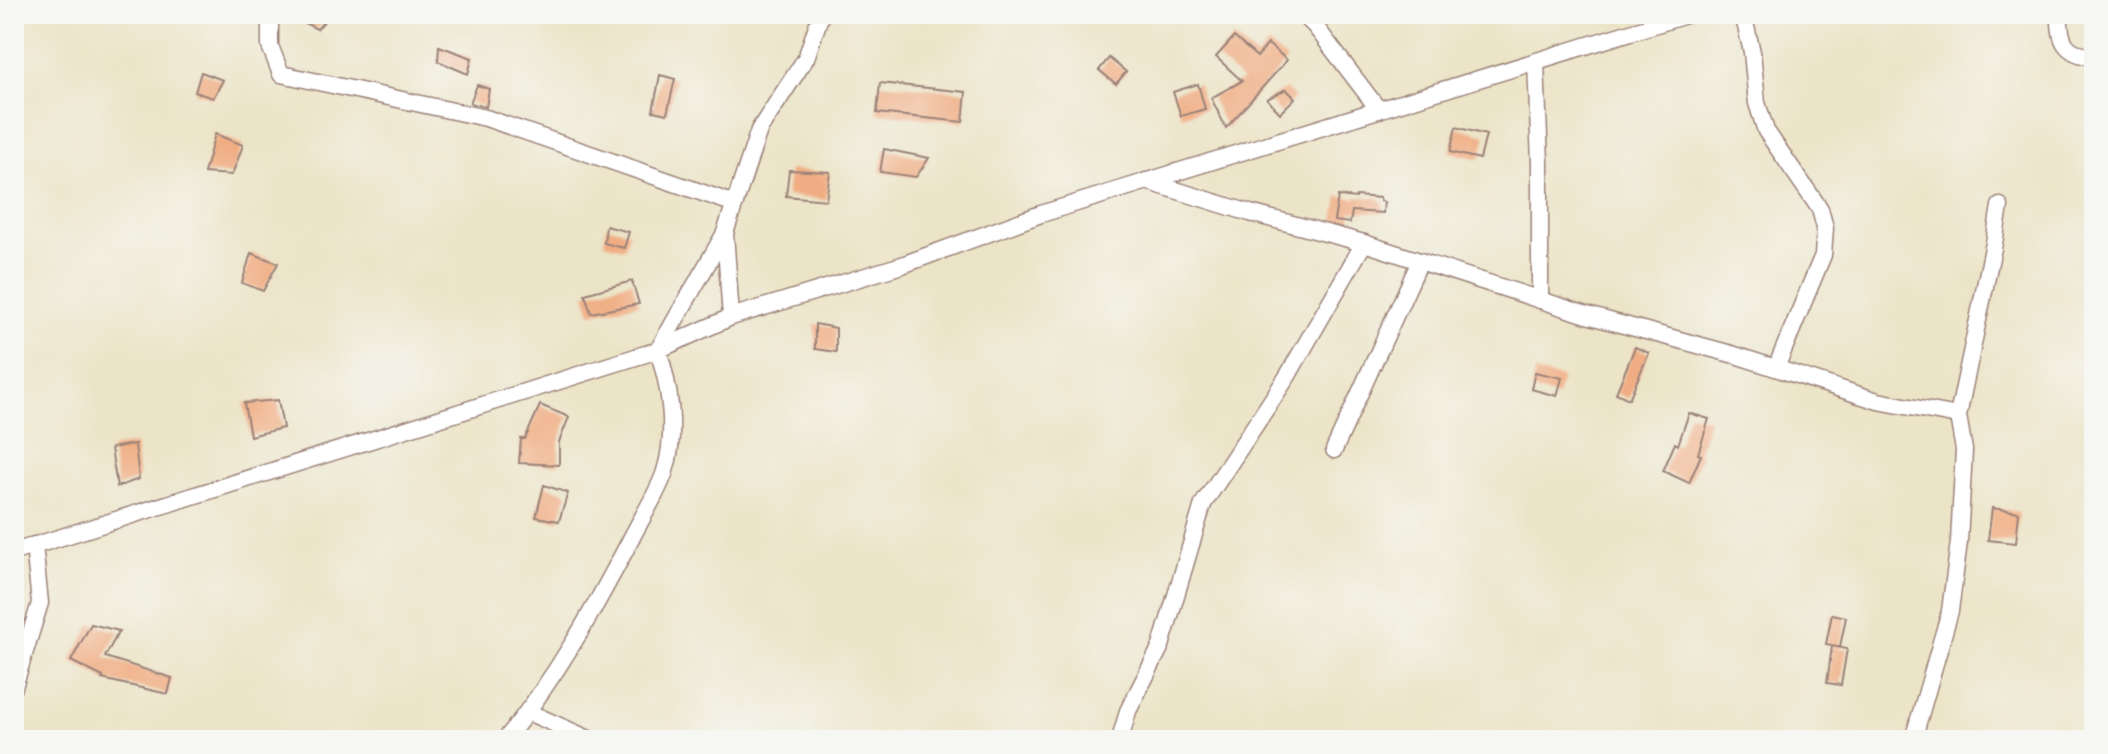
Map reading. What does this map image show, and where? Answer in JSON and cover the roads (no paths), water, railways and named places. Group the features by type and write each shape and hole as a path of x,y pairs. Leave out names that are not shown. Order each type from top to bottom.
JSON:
{"street":[{"path":"270,14 270,46 281,74 486,118 735,204"},
{"path":"505,740 568,654 665,472 672,427 664,367 658,350 725,233 759,130 806,58 821,14"},
{"path":"1303,14 1379,110"},
{"path":"14,552 658,350 731,317 902,265 1041,214 1689,14"},
{"path":"1743,14 1752,52 1757,103 1766,131 1820,209 1825,228 1823,255 1776,368"},
{"path":"2060,14 2061,38 2069,50 2080,56 2094,57"},
{"path":"1536,62 1540,300"},
{"path":"1145,181 1364,243 1627,327 1735,355 1878,401 1958,416"},
{"path":"1913,740 1950,611 1959,542 1964,450 1958,416 2000,206"},
{"path":"725,233 731,317"},
{"path":"1120,740 1128,711 1161,646 1203,504 1287,377 1364,243"},
{"path":"1334,450 1420,261"},
{"path":"14,687 40,603 34,545"},
{"path":"528,712 591,740"}]}
